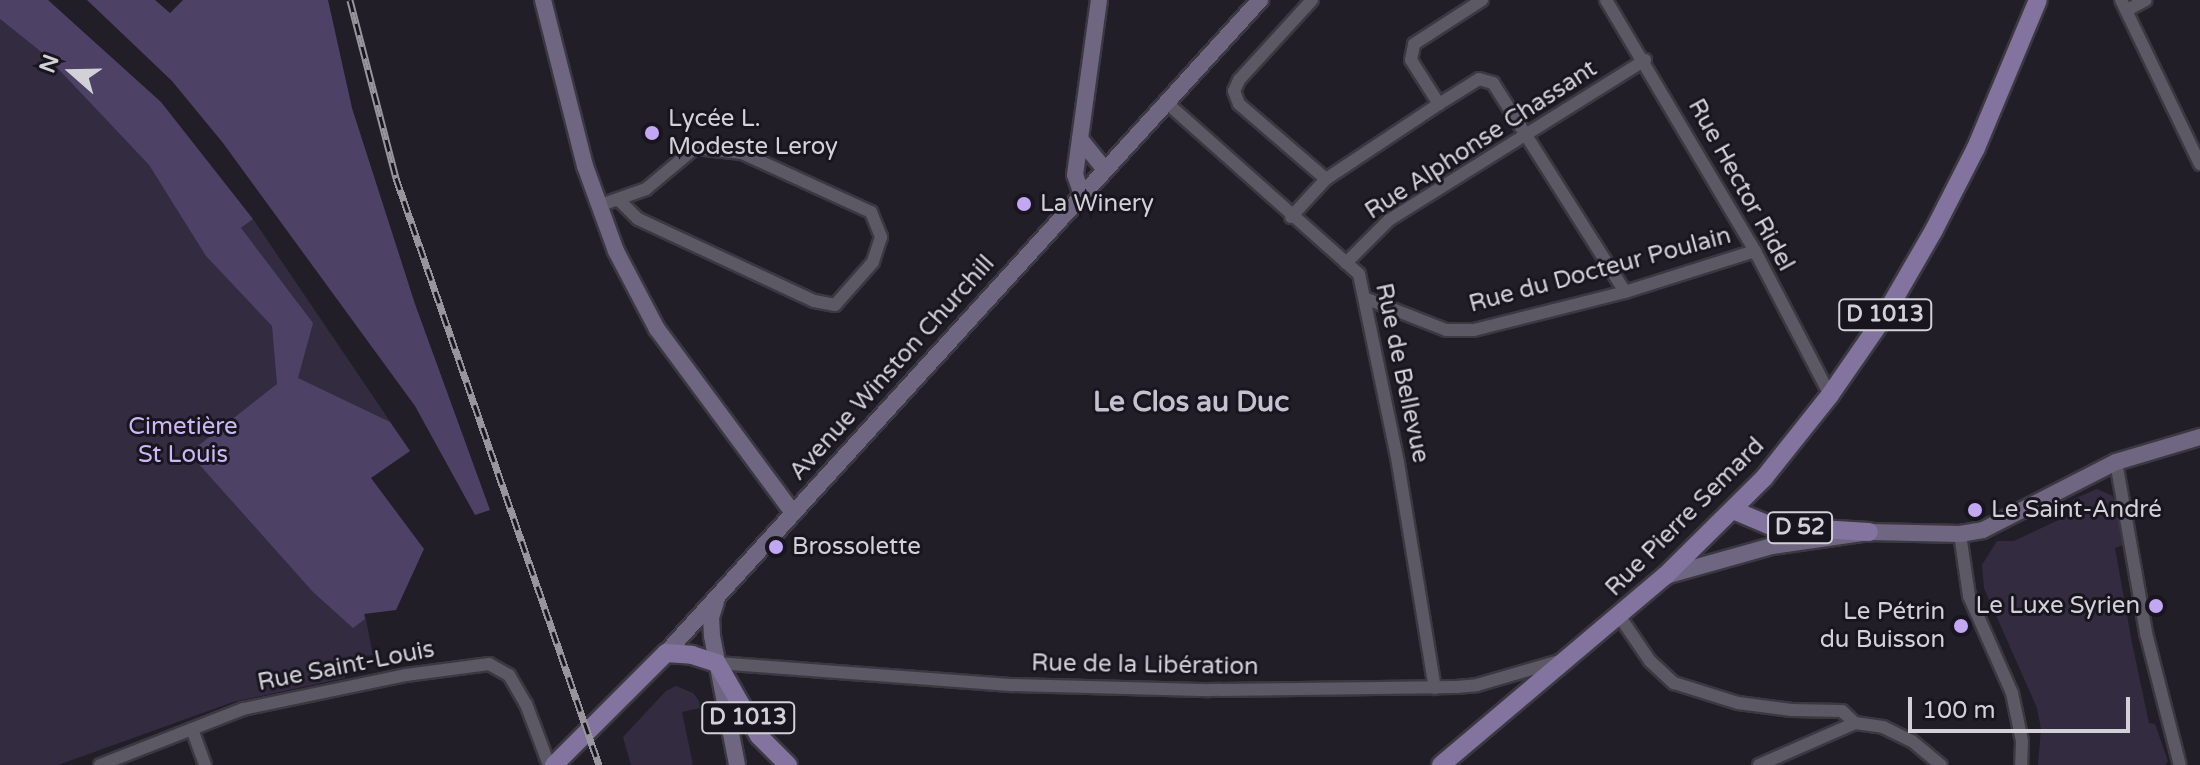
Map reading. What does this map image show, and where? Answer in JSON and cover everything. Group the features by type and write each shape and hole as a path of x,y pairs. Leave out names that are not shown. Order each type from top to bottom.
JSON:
{"main road":[{"path":"543,0 568,106 598,206 616,251 657,329 793,513"},
{"path":"1082,195 1075,175 1099,0"},
{"name":"Avenue Winston Churchill","path":"552,765 666,653 1260,0"},
{"name":"Rue Pierre Semard","path":"1441,765 1665,576 1733,510 1830,395 1882,320 1934,230 1976,148 2038,0"},
{"path":"1080,139 1105,170"},
{"name":"D 52","path":"1733,510 1771,526 1960,534 1983,530 2116,462 2200,437"},
{"name":"D 52","path":"1665,576 1772,546 1869,532"},
{"path":"718,595 711,617 737,765"},
{"path":"666,653 717,663"},
{"name":"D 1013","path":"717,663 759,736 788,765"}],"street":[{"path":"1312,0 1239,80 1234,91 1239,104 1326,179"},
{"path":"1439,104 1411,60 1414,44 1482,0"},
{"name":"Rue Hector Ridel","path":"1606,0 1645,60 1755,251 1830,395"},
{"path":"2146,0 2124,5 2200,164"},
{"name":"Rue Alphonse Chassant","path":"1346,263 1389,220 1645,60"},
{"path":"1291,217 1326,179 1479,79 1493,83 1625,292"},
{"name":"Rue de Bellevue","path":"1167,103 1291,217 1359,274 1367,299 1435,688"},
{"path":"598,206 646,189 695,148 742,153 871,212 881,237 873,262 835,305 814,301 638,219 619,200"},
{"name":"Rue du Docteur Poulain","path":"1367,299 1446,330 1474,330 1625,292 1755,251"},
{"path":"2116,462 2146,633 2180,765"},
{"path":"1960,534 1969,596 2012,693 2022,741 2021,765"},
{"path":"1620,617 1650,661 1683,687 1738,703 1792,710 1842,711 1855,723"},
{"name":"Rue de la Libération","path":"717,663 1094,689 1435,688 1477,685 1569,658"},
{"name":"Rue Saint-Louis","path":"100,765 243,709 406,675 489,664 509,675 552,765"},
{"path":"1759,765 1855,723 1883,727 1912,741 1941,765"},
{"path":"192,729 205,765"}],"green space":[{"name":"Cimetière St Louis","path":"0,19 45,55 149,165 206,255 253,219 410,451 360,485 359,585 373,655 342,659 345,678 233,702 58,765 0,765"},
{"path":"2097,489 2113,496 2116,507 2123,545 2115,548 2132,643 2149,723 2155,724 2168,761 2165,765 2038,765 2041,729 2037,708 1984,588 1982,565 1997,541 2014,541 2067,516 2074,499"},
{"path":"676,686 693,693 699,701 700,708 682,712 693,765 631,765 623,737 666,691"}],"shaded area":[{"path":"0,0 48,0 161,102 253,219 241,228 313,323 298,378 390,422 410,451 371,478 424,549 396,610 364,614 365,619 353,628 313,592 189,453 277,384 272,326 206,256 149,165 45,55 0,19"},
{"path":"87,0 155,0 170,13 183,0 328,0 352,108 415,304 490,510 475,515 415,406 223,143 172,81"}],"railway":[{"path":"350,0 396,178 599,765"}],"place":[{"name":"Lycée L. Modeste Leroy","path":"652,133"},
{"name":"La Winery","path":"1024,204"},
{"name":"Le Saint-André","path":"1975,510"},
{"name":"Brossolette","path":"776,547"},
{"name":"Le Luxe Syrien","path":"2156,606"},
{"name":"Le Pétrin du Buisson","path":"1961,626"}],"district":[{"name":"Le Clos au Duc","path":"1191,402"}]}
